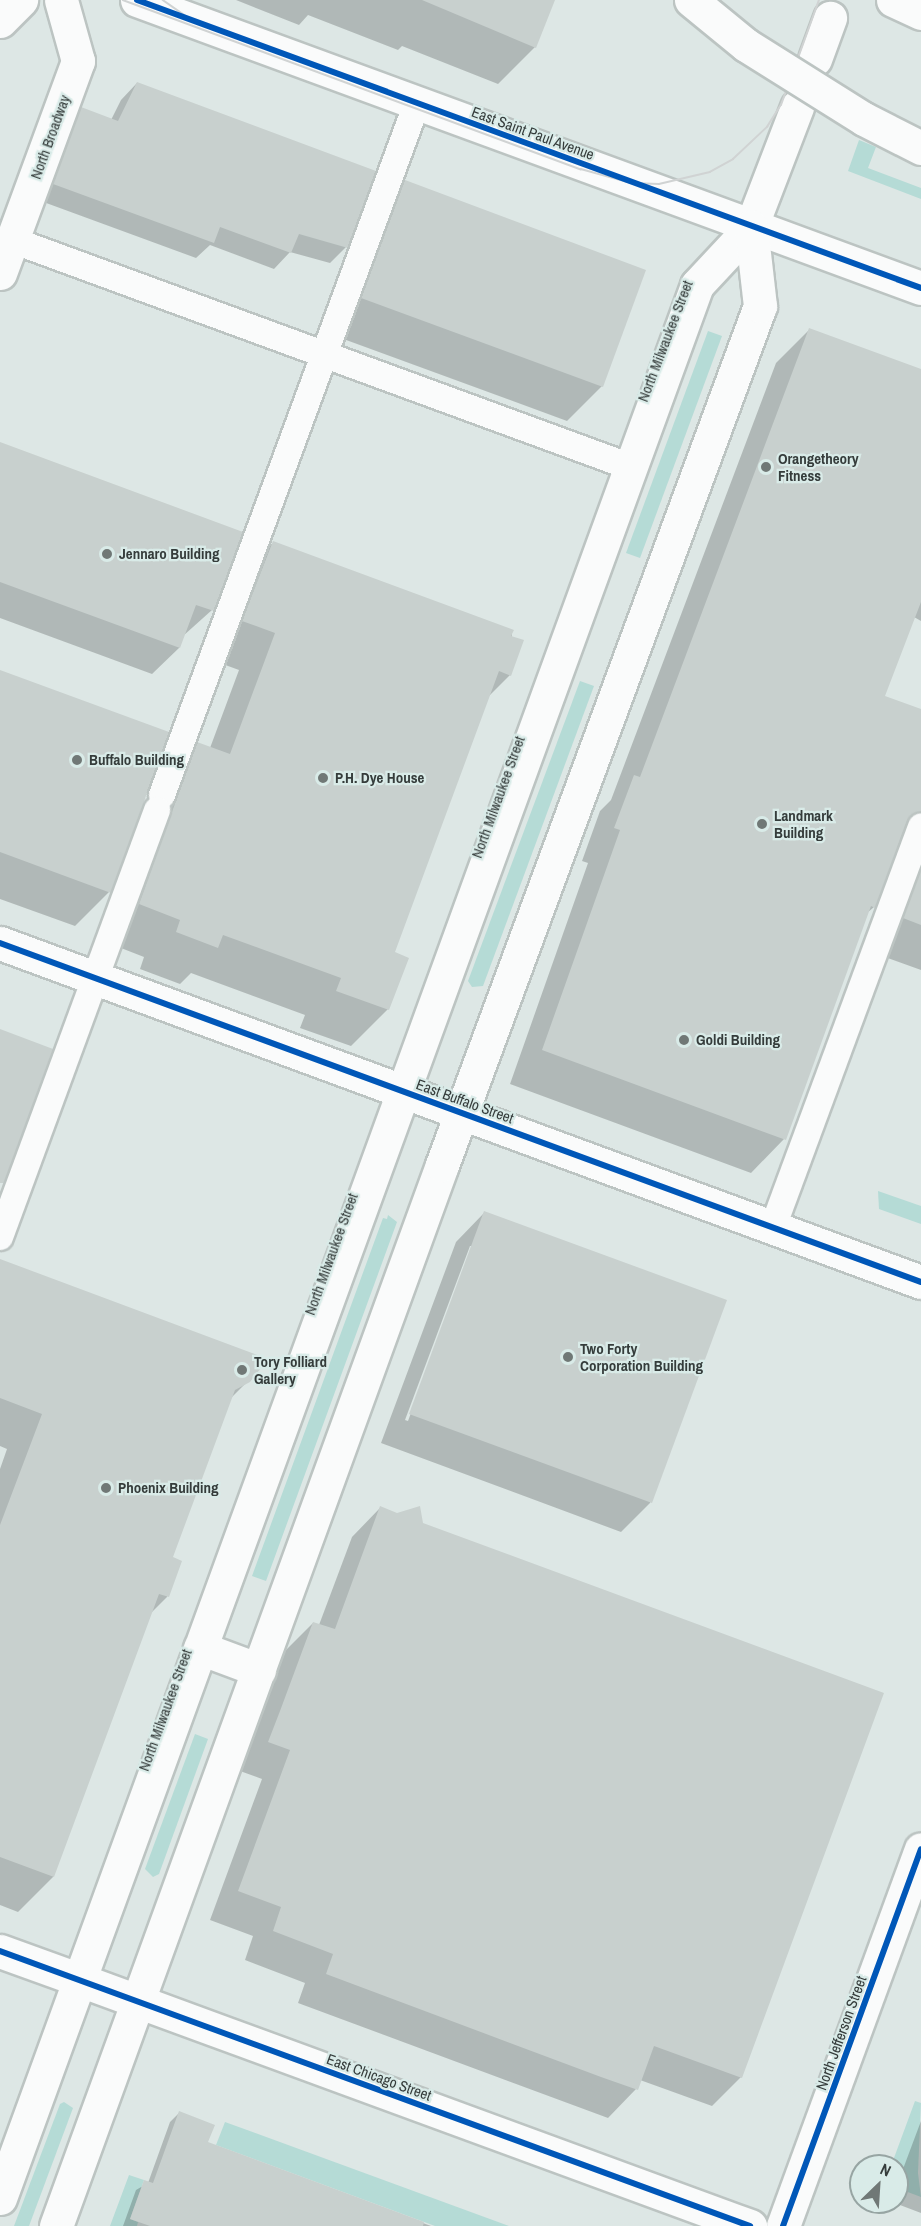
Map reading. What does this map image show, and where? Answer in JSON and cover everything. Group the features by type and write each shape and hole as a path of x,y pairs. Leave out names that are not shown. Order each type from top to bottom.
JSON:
{"main road":[{"path":"0,21 21,0"},
{"name":"North Broadway","path":"0,273 78,61 61,0"},
{"name":"East Saint Paul Avenue","path":"137,0 921,288"},
{"path":"691,0 746,45 864,119 921,148"},
{"path":"893,0 921,13"},
{"path":"815,58 830,18"},
{"name":"North Milwaukee Street","path":"0,2198 697,285 751,227 796,107"},
{"name":"North Milwaukee Street","path":"56,2226 461,1113 760,306 751,227"},
{"name":"East Buffalo Street","path":"0,943 921,1282"},
{"path":"200,1648 259,1670"},
{"name":"North Jefferson Street","path":"783,2226 921,1849"},
{"name":"East Chicago Street","path":"0,1951 750,2226"}],"lane":[{"path":"0,1237 417,103"},
{"path":"12,240 631,467"},
{"path":"774,1227 921,826"}],"shaded area":[{"path":"859,140 876,147 868,168 921,188 921,199 848,171"},
{"path":"708,331 722,336 640,558 626,553"},
{"path":"580,681 594,686 483,986 472,987 468,981"},
{"path":"878,1191 921,1206 921,1224 879,1209"},
{"path":"388,1215 397,1222 266,1581 252,1576 383,1218 387,1219"},
{"path":"195,1734 208,1739 159,1874 153,1877 145,1869"},
{"path":"915,2101 921,2103 918,2173 921,2197 909,2192 909,2154 895,2154"},
{"path":"64,2102 73,2108 29,2226 14,2226 60,2104"},
{"path":"225,2122 509,2226 435,2226 216,2145"},
{"path":"129,2175 144,2180 130,2219 138,2222 137,2226 110,2226"}],"building":[{"path":"422,0 555,0 536,48"},
{"path":"137,82 376,171 348,248 299,234 291,253 220,227 214,243 53,184 81,107 118,121"},
{"path":"405,180 646,270 603,387 361,298"},
{"path":"809,328 921,369 921,602 885,696 921,709 921,811 907,821 875,908 871,906 786,1140 542,1050 620,830 614,828 634,775 640,777"},
{"name":"Jennaro Building","path":"0,442 243,532 214,611 196,605 180,648 0,582"},
{"name":"P.H. Dye House","path":"273,541 514,630 511,636 524,640 511,676 499,671 395,952 409,958 389,1010 336,991 341,978 223,935 218,948 176,932 180,920 139,904 197,742 230,754 275,633 242,621"},
{"name":"Buffalo Building","path":"0,670 169,732 111,893 0,852"},
{"path":"921,869 921,925 903,918"},
{"path":"0,1029 53,1049 4,1183 0,1183"},
{"name":"Two Forty Corporation Building","path":"484,1211 727,1300 652,1503 409,1414"},
{"name":"Phoenix Building","path":"0,1259 268,1359 250,1382 235,1390 173,1557 182,1561 169,1597 159,1594 54,1877 0,1857 0,1525 42,1414 0,1398"},
{"path":"380,1506 397,1513 420,1506 423,1523 884,1693 742,2078 654,2046 638,2090 601,2077 326,1974 333,1954 273,1931 281,1907 238,1891 290,1750 268,1742 313,1622 335,1629"},
{"path":"179,2111 215,2125 208,2142 424,2222 423,2226 150,2226 130,2219 144,2180 153,2183"}],"tram line":[{"path":"123,0 581,169 631,183 659,184 710,172 733,159 767,127 781,105 819,0"},
{"path":"163,0 190,19"}],"cycle path":[{"path":"137,0 921,288"},
{"path":"0,943 921,1282"},
{"path":"783,2226 921,1849"},
{"path":"0,1951 750,2226"}],"place":[{"name":"Orangetheory Fitness","path":"766,467"},
{"name":"Jennaro Building","path":"107,554"},
{"name":"Buffalo Building","path":"77,760"},
{"name":"P.H. Dye House","path":"323,778"},
{"name":"Landmark Building","path":"762,824"},
{"name":"Goldi Building","path":"684,1040"},
{"name":"Two Forty Corporation Building","path":"568,1357"},
{"name":"Tory Folliard Gallery","path":"242,1370"},
{"name":"Phoenix Building","path":"106,1488"}]}
